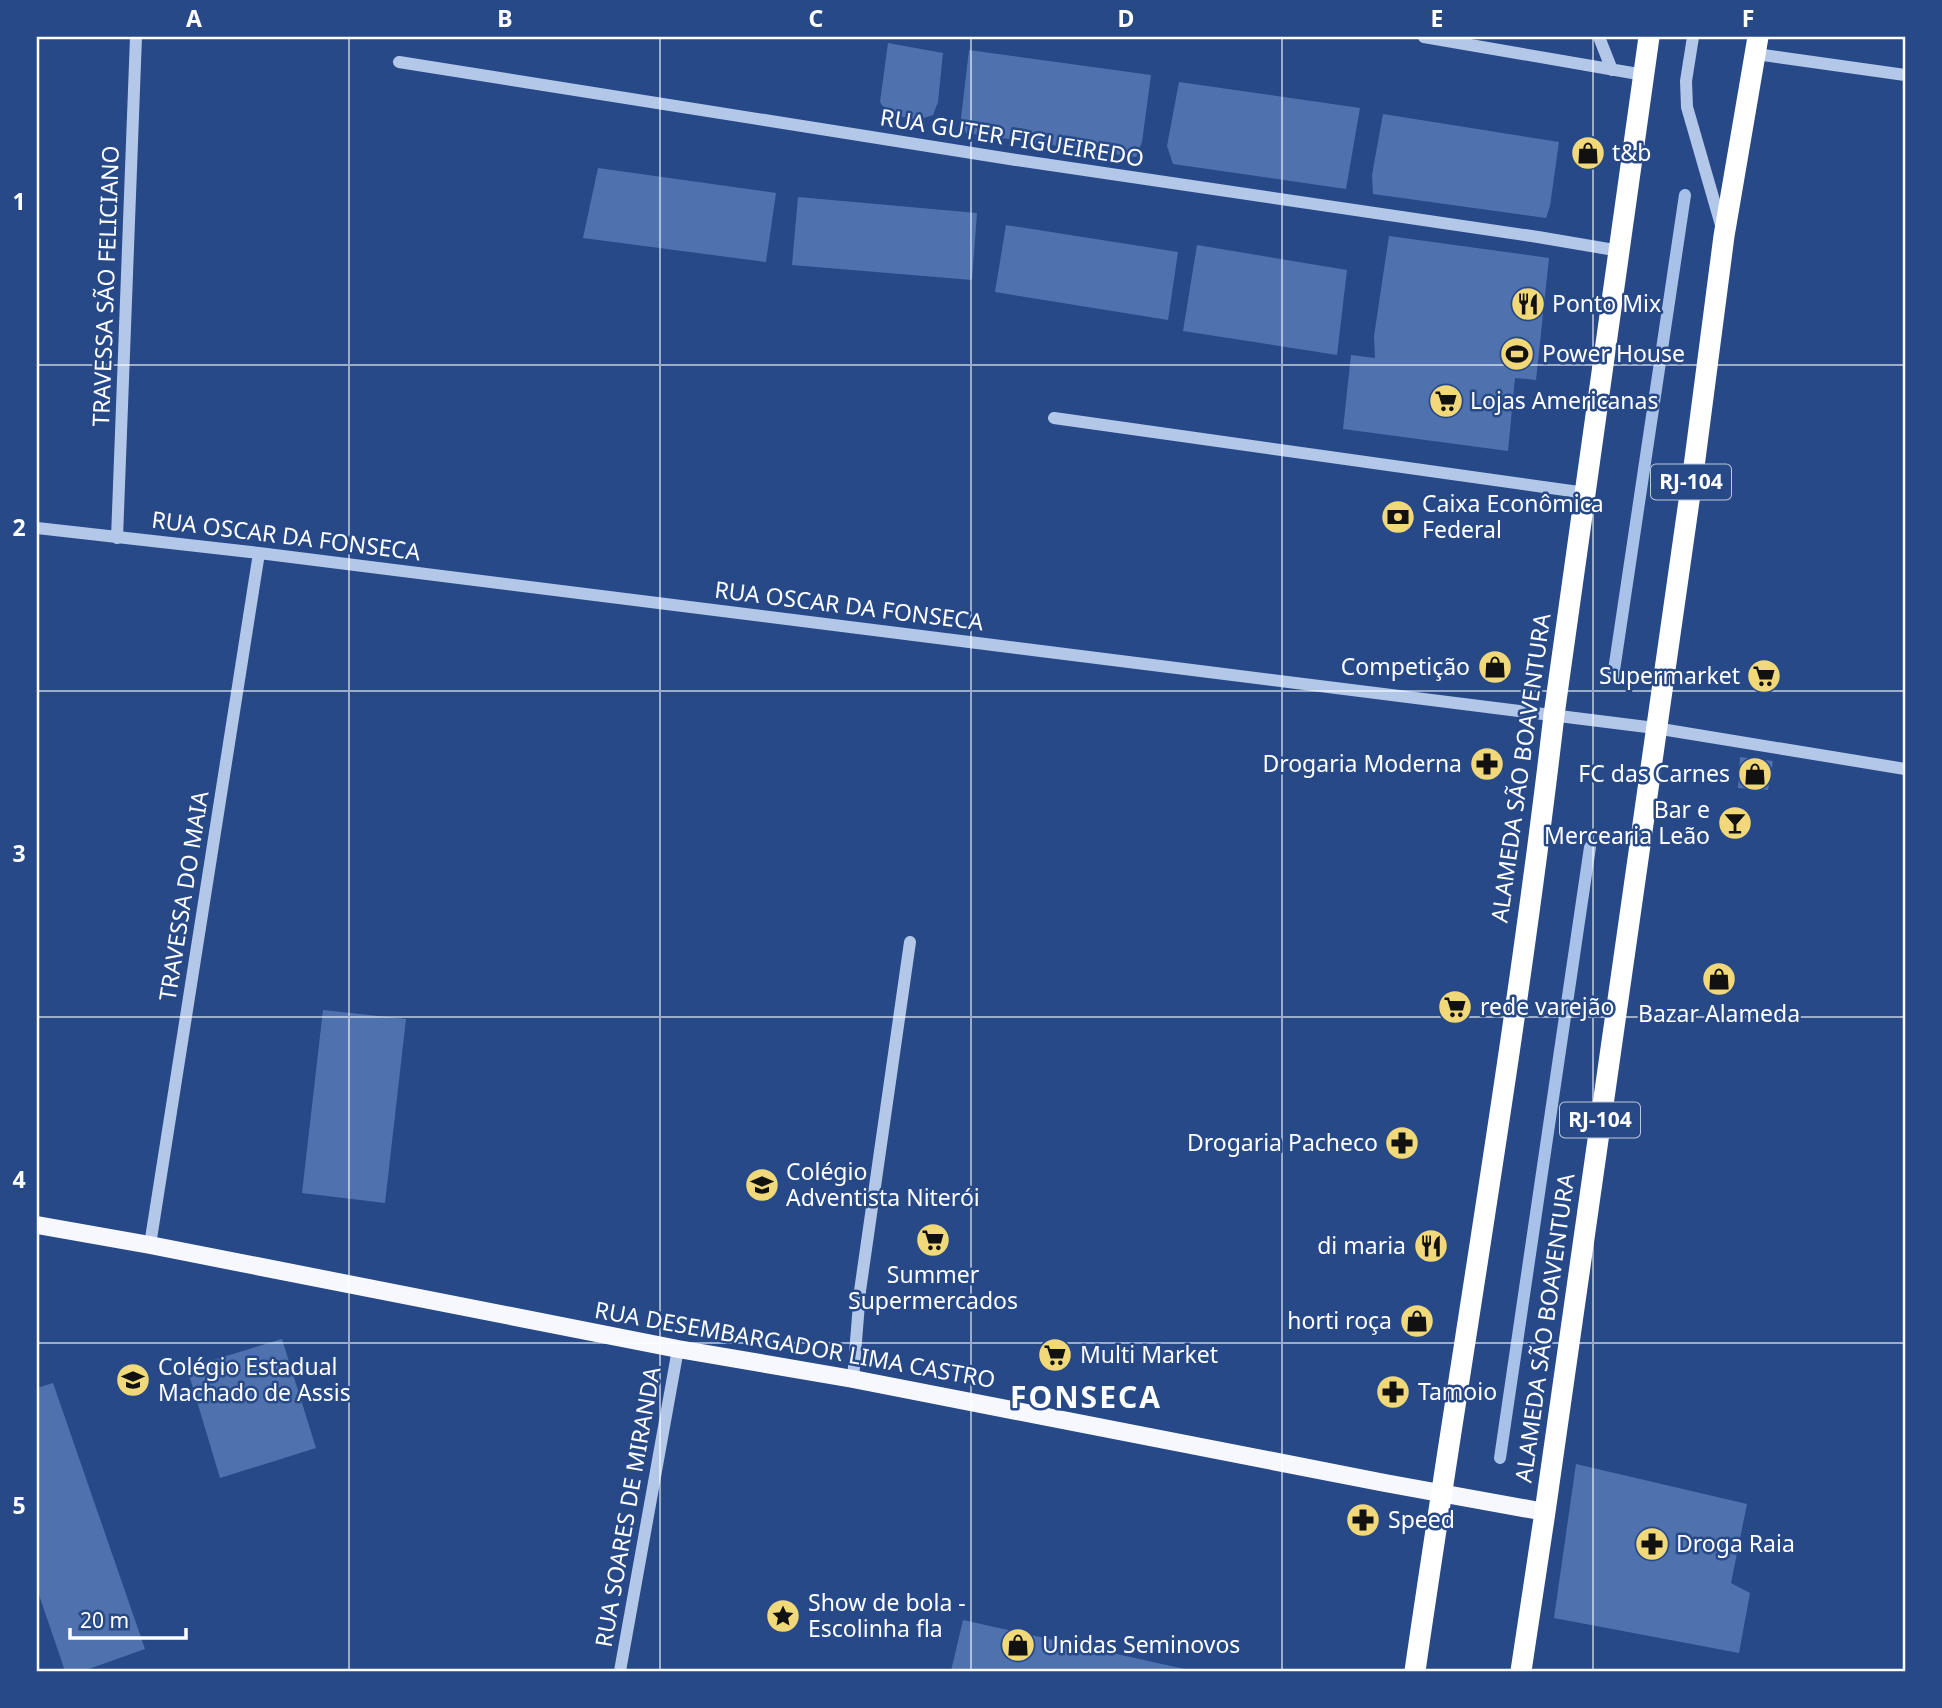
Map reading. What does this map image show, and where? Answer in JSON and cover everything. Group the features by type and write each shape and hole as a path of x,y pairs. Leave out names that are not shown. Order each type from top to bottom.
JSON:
{"highway":[{"name":"ALAMEDA SÃO BOAVENTURA","path":"1415,1671 1542,824 1554,715 1649,37"},
{"name":"ALAMEDA SÃO BOAVENTURA","path":"1521,1671 1693,473 1724,236 1757,45"}],"main road":[{"name":"RUA DESEMBARGADOR LIMA CASTRO","path":"37,1225 1545,1512"}],"street":[{"name":"TRAVESSA SÃO FELICIANO","path":"117,538 136,37"},
{"path":"1423,37 1644,75"},
{"path":"1599,37 1612,70"},
{"path":"1692,37 1686,81 1687,107 1724,236"},
{"path":"1757,45 1905,75"},
{"name":"RUA GUTER FIGUEIREDO","path":"399,62 1016,160 1620,251"},
{"path":"1054,418 1586,493"},
{"name":"RUA OSCAR DA FONSECA","path":"37,528 259,553 1655,728 1905,769"},
{"name":"TRAVESSA DO MAIA","path":"150,1245 259,553"},
{"path":"853,1379 860,1291 910,942"},
{"name":"RUA SOARES DE MIRANDA","path":"621,1671 678,1349"}],"building":[{"path":"888,43 943,53 938,102 933,115 918,120 888,114 880,102"},
{"path":"969,50 1151,75 1142,142 1136,157 966,133 961,118"},
{"path":"1179,82 1360,108 1346,189 1173,164 1167,146"},
{"path":"1383,114 1559,142 1546,218 1373,194 1372,175"},
{"path":"598,168 776,193 766,262 583,238"},
{"path":"798,197 977,213 972,280 792,265"},
{"path":"1006,225 1178,252 1168,320 995,292"},
{"path":"1389,236 1549,258 1536,380 1515,378 1508,451 1343,429 1351,355 1375,358 1374,336"},
{"path":"1197,245 1347,270 1337,355 1183,331"},
{"name":"FC das Carnes","path":"1740,757 1773,761 1768,790 1738,788"},
{"path":"323,1010 406,1019 385,1203 302,1193"},
{"path":"282,1339 316,1448 220,1478 187,1368"},
{"path":"53,1383 145,1649 83,1671 65,1671 37,1589 37,1388"},
{"name":"Droga Raia","path":"1576,1464 1747,1504 1731,1583 1750,1593 1739,1653 1554,1618"},
{"name":"Unidas Seminovos","path":"963,1620 1189,1670 1189,1671 951,1671"}],"waterway":[{"path":"1613,677 1685,195"},
{"path":"1500,1458 1590,847"}],"place":[{"name":"t&b","path":"1588,153"},
{"name":"Ponto Mix","path":"1528,304"},
{"name":"Power House","path":"1517,354"},
{"name":"Lojas Americanas","path":"1446,401"},
{"name":"Caixa Econômica Federal","path":"1398,517"},
{"name":"Competição","path":"1495,667"},
{"name":"Supermarket","path":"1764,676"},
{"name":"Drogaria Moderna","path":"1487,764"},
{"name":"FC das Carnes","path":"1755,774"},
{"name":"Bar e Mercearia Leão","path":"1735,823"},
{"name":"Bazar Alameda","path":"1719,979"},
{"name":"rede varejão","path":"1455,1007"},
{"name":"Drogaria Pacheco","path":"1402,1143"},
{"name":"Colégio Adventista Niterói","path":"762,1185"},
{"name":"Summer Supermercados","path":"933,1240"},
{"name":"di maria","path":"1431,1246"},
{"name":"horti roça","path":"1417,1321"},
{"name":"Multi Market","path":"1055,1355"},
{"name":"Colégio Estadual Machado de Assis","path":"133,1380"},
{"name":"Tamoio","path":"1393,1392"},
{"name":"Speed","path":"1363,1520"},
{"name":"Droga Raia","path":"1652,1544"},
{"name":"Show de bola - Escolinha fla","path":"783,1616"},
{"name":"Unidas Seminovos","path":"1018,1645"}],"district":[{"name":"FONSECA","path":"1086,1398"}]}
